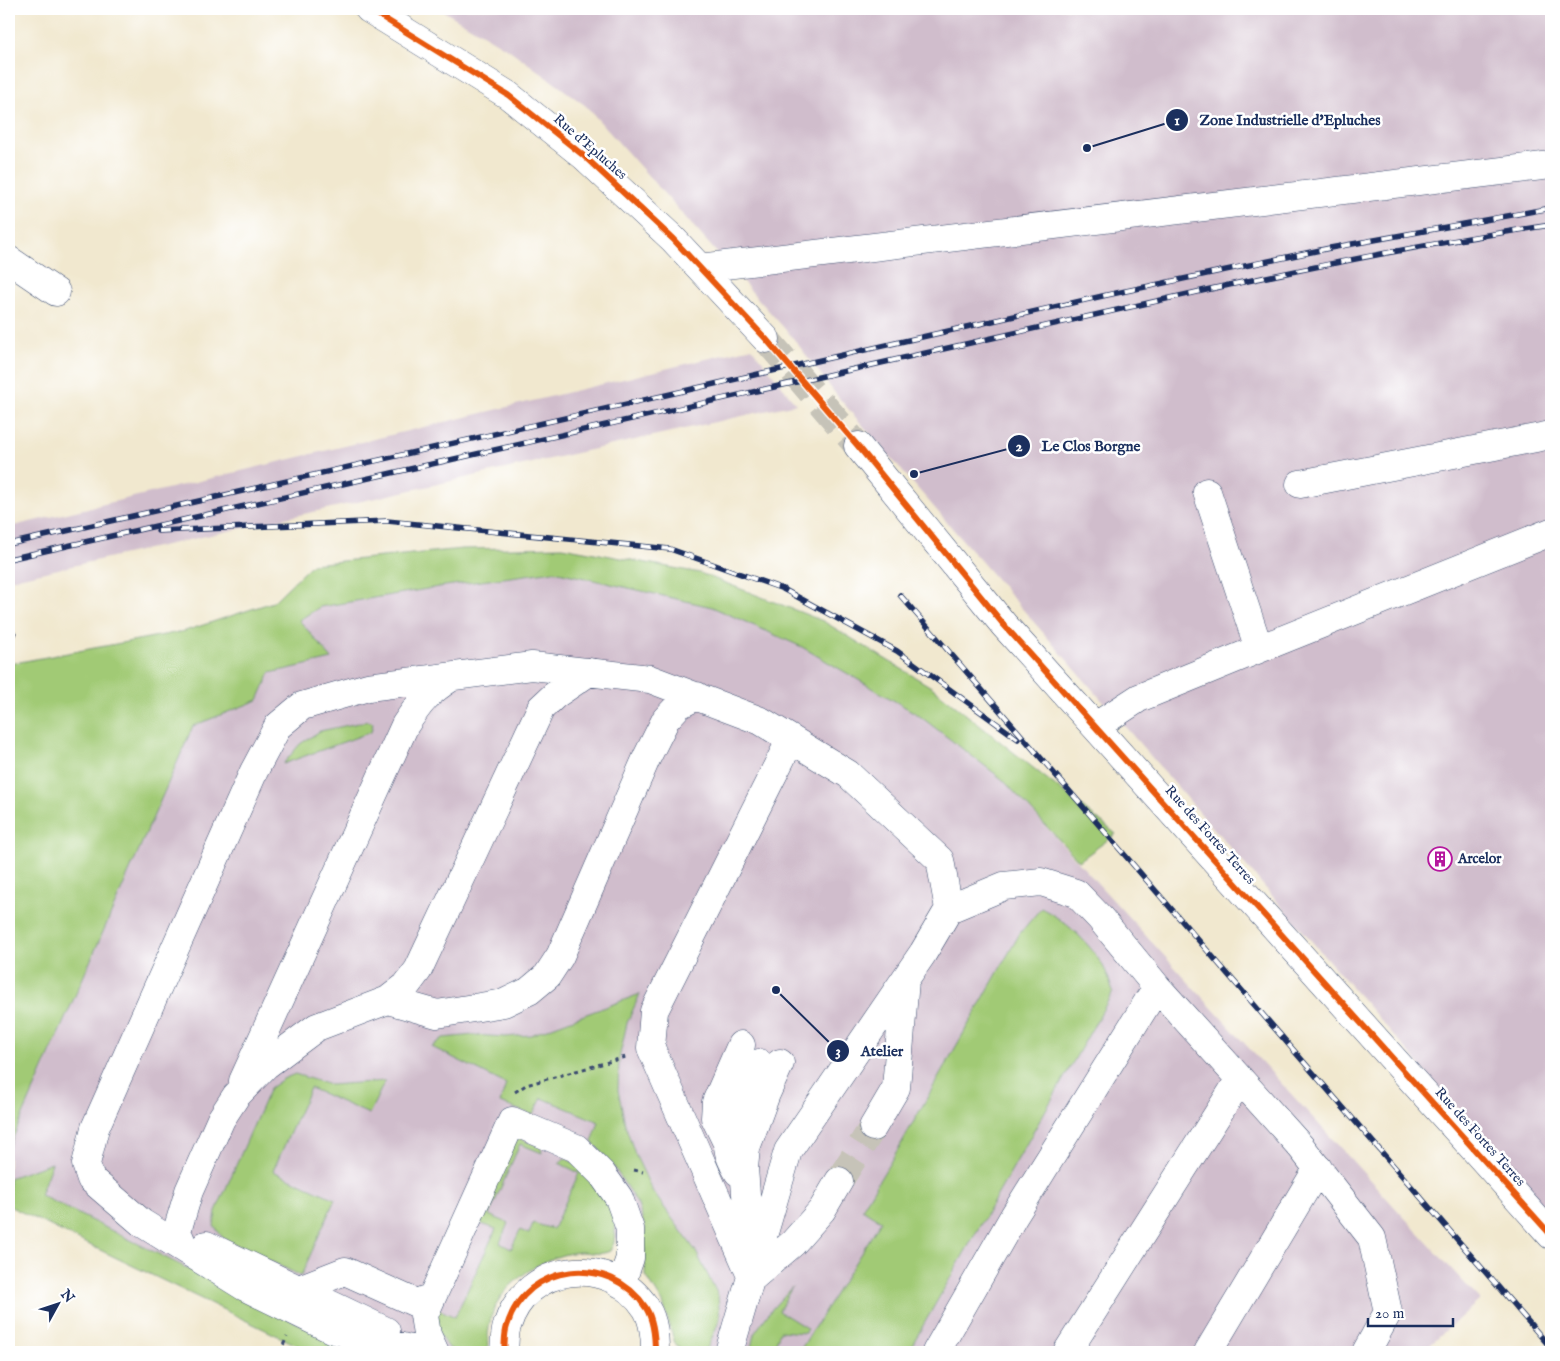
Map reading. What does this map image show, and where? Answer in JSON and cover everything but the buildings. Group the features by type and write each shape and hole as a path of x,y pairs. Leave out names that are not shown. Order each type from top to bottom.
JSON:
{"street":[{"name":"Rue d'Epluches","path":"369,9 508,95 584,156 673,239 766,339"},
{"path":"700,268 1551,165"},
{"path":"9,260 56,292"},
{"path":"1300,484 1551,435"},
{"name":"Rue des Fortes Terres","path":"858,446 1004,625 1551,1235"},
{"path":"1207,492 1258,649"},
{"path":"1096,726 1139,698 1551,532"},
{"path":"430,1352 298,1289 142,1223 91,1179 86,1164 95,1128 254,772 278,726 302,706 368,687 532,666 650,679 761,721 848,774 940,860 949,909"},
{"path":"236,1096 266,1065 317,1027 388,1000 406,986 418,970 541,708 555,695 589,672"},
{"path":"181,1240 189,1192 221,1119 236,1096 405,725 421,700 437,686 453,676"},
{"path":"388,1000 437,1014 504,1003 529,991 547,976 560,956 647,756 666,719 679,705 697,696"},
{"path":"752,1278 651,1048 654,1011 791,739"},
{"path":"729,1352 788,1151 905,979 949,909 1004,886 1041,882 1076,893 1100,918 1301,1147 1372,1238 1388,1312 1366,1352"},
{"path":"873,1127 896,1088 905,979"},
{"path":"936,1352 1014,1216 1158,986"},
{"path":"745,1187 732,1162 728,1145 733,1123 761,1054 766,1094 746,1148 744,1168 752,1278"},
{"path":"1067,1352 1240,1079"},
{"path":"435,1352 427,1335 424,1315 430,1298 512,1121 576,1148 602,1174 619,1198 630,1229 630,1258 621,1284"},
{"path":"1208,1352 1318,1168"},
{"path":"752,1278 793,1243 805,1230 822,1210 839,1181"},
{"path":"181,1240 245,1287 333,1330 424,1352"},
{"path":"298,1289 345,1271 416,1303 430,1298"},
{"path":"504,1352 506,1326 518,1302 536,1284 560,1273 586,1271 610,1276 630,1290 646,1309 655,1331 655,1352"}],"path":[{"path":"9,617 15,633 9,647"},
{"path":"511,1094 526,1086 604,1064 651,1048"}],"shaded area":[{"path":"440,9 1551,9 1551,1216 838,397 793,338 586,106 511,51"},
{"path":"752,348 796,404 9,580 9,527"},
{"path":"554,571 712,607 802,647 917,714 1002,779 1480,1300 1421,1352 702,1352 708,1347 662,1272 645,1229 607,1241 573,1234 474,1302 450,1352 383,1352 301,1325 40,1195 52,1163 9,1178 9,1147 193,726 258,700 270,673 332,659 299,620 320,607 445,586"}],"green space":[{"path":"563,547 700,573 823,621 933,688 1116,834 1079,861 1002,779 917,714 802,647 712,607 554,571 445,586 320,607 299,620 332,659 270,673 258,700 193,726 9,1147 9,664 185,631 273,602 312,564 462,549"},
{"path":"368,721 373,723 371,732 283,764 300,744 320,731"},
{"path":"1041,908 1067,925 1091,948 1105,969 1113,992 908,1352 799,1352 881,1221 862,1209 901,1144 1020,933"},
{"path":"640,994 627,1023 619,1059 618,1090 625,1124 635,1154 653,1192 695,1250 718,1295 720,1319 708,1347 702,1352 681,1352 674,1341 663,1303 645,1274 645,1228 638,1205 614,1167 592,1142 599,1122 542,1098 533,1115 500,1103 506,1084 432,1047 443,1038 474,1035 505,1037 531,1035"},
{"path":"295,1074 330,1085 385,1081 369,1114 310,1088 273,1171 335,1199 301,1276 223,1238 214,1226 216,1211 270,1088 283,1079"},
{"path":"513,1136 541,1147 542,1153 520,1144 489,1215 508,1223 500,1243 511,1249 520,1230 529,1234 533,1223 553,1229 579,1173 559,1163 565,1158 582,1167 600,1189 616,1222 614,1243 610,1251 599,1254 580,1252 568,1254 556,1257 532,1268 512,1284 497,1303 489,1327 488,1352 456,1352 449,1348 438,1333 436,1308 455,1317 496,1229 476,1222"},
{"path":"52,1163 40,1195 301,1325 383,1352 311,1352 9,1206 9,1178"},
{"path":"792,1287 779,1311 808,1329 805,1333 780,1331 774,1349 778,1352 750,1352 754,1334 771,1310"}],"tunnel":[{"path":"766,339 858,446"},
{"path":"839,1181 873,1127"}],"railway":[{"path":"9,544 1107,295 1330,248 1551,208"},
{"path":"9,559 1206,290 1378,254 1551,225"},
{"path":"158,531 387,521 670,549 783,589 897,651 1018,739"},
{"path":"900,595 1551,1348"}],"cycle path":[{"path":"369,9 508,95 584,156 673,239 766,339 858,446 1004,625 1551,1235"},
{"path":"504,1352 506,1329 517,1305 532,1288 550,1278 570,1272 591,1273 612,1279 630,1290 646,1308 651,1318 655,1352"}],"place":[{"name":"Zone Industrielle d'Epluches","path":"1087,148"},
{"name":"Le Clos Borgne","path":"914,474"},
{"name":"Arcelor","path":"1440,859"},
{"name":"Atelier","path":"776,990"}]}
